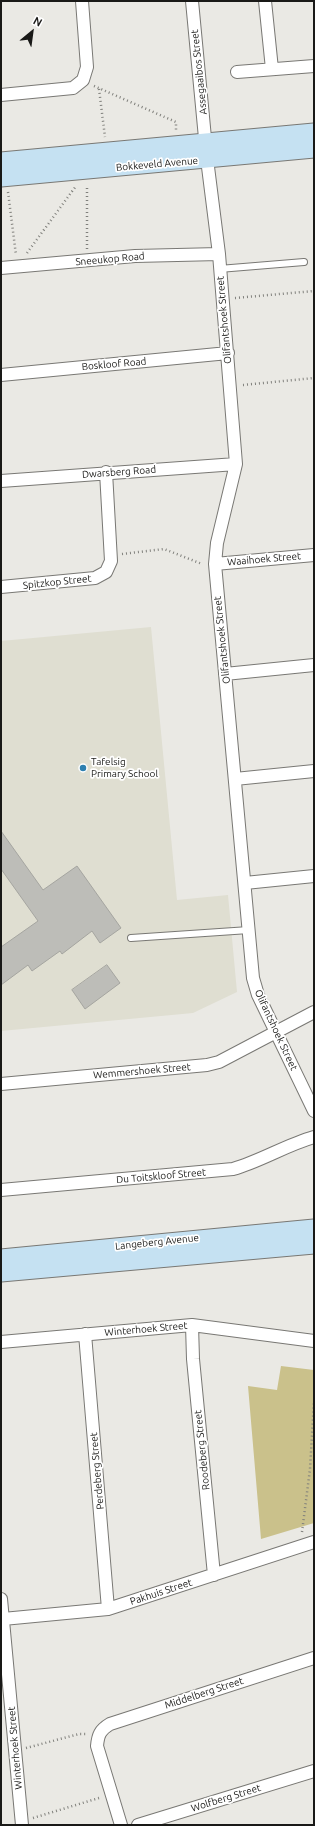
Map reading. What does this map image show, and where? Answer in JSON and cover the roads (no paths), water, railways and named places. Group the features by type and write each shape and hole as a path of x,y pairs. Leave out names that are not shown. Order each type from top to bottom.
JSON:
{"street":[{"path":"1,95 73,88 84,80 87,68 82,1"},
{"name":"Assegaaibos Street","path":"192,1 207,151"},
{"path":"266,1 272,69"},
{"path":"237,72 314,66"},
{"name":"Bokkeveld Avenue","path":"3,178 87,170 314,132"},
{"name":"Bokkeveld Avenue","path":"1,162 178,145 207,151 314,149"},
{"name":"Olifantshoek Street","path":"207,151 228,353 236,464 217,543 210,564 225,674 253,978 258,995 314,1111"},
{"name":"Sneeukop Road","path":"1,268 135,256 218,254"},
{"name":"Boskloof Road","path":"1,375 228,353"},
{"name":"Dwarsberg Road","path":"1,481 106,472 236,464"},
{"name":"Spitzkop Street","path":"1,588 103,576 110,565 106,472"},
{"name":"Waaihoek Street","path":"210,564 314,555"},
{"path":"225,674 314,665"},
{"path":"235,779 314,771"},
{"path":"245,883 314,876"},
{"name":"Wemmershoek Street","path":"1,1084 207,1065 219,1062 314,1012"},
{"name":"Du Toitskloof Street","path":"1,1190 233,1169 252,1163 294,1142 314,1137"},
{"name":"Langeberg Avenue","path":"1,1258 314,1228"},
{"name":"Langeberg Avenue","path":"1,1273 314,1245"},
{"name":"Winterhoek Street","path":"1,1342 192,1325 314,1342"},
{"name":"Roodeberg Street","path":"192,1325 193,1359 214,1575"},
{"name":"Perdeberg Street","path":"85,1334 108,1609"},
{"name":"Pakhuis Street","path":"3,1619 108,1609 314,1542"},
{"name":"Winterhoek Street","path":"1,1599 22,1824"},
{"name":"Middelberg Street","path":"121,1825 96,1746 98,1735 103,1728 110,1724 314,1658"},
{"name":"Wolfberg Street","path":"138,1825 314,1771"}],"lane":[{"path":"219,269 304,262"},
{"path":"132,938 249,930"}],"place":[{"name":"Tafelsig Primary School","path":"83,768"}]}
